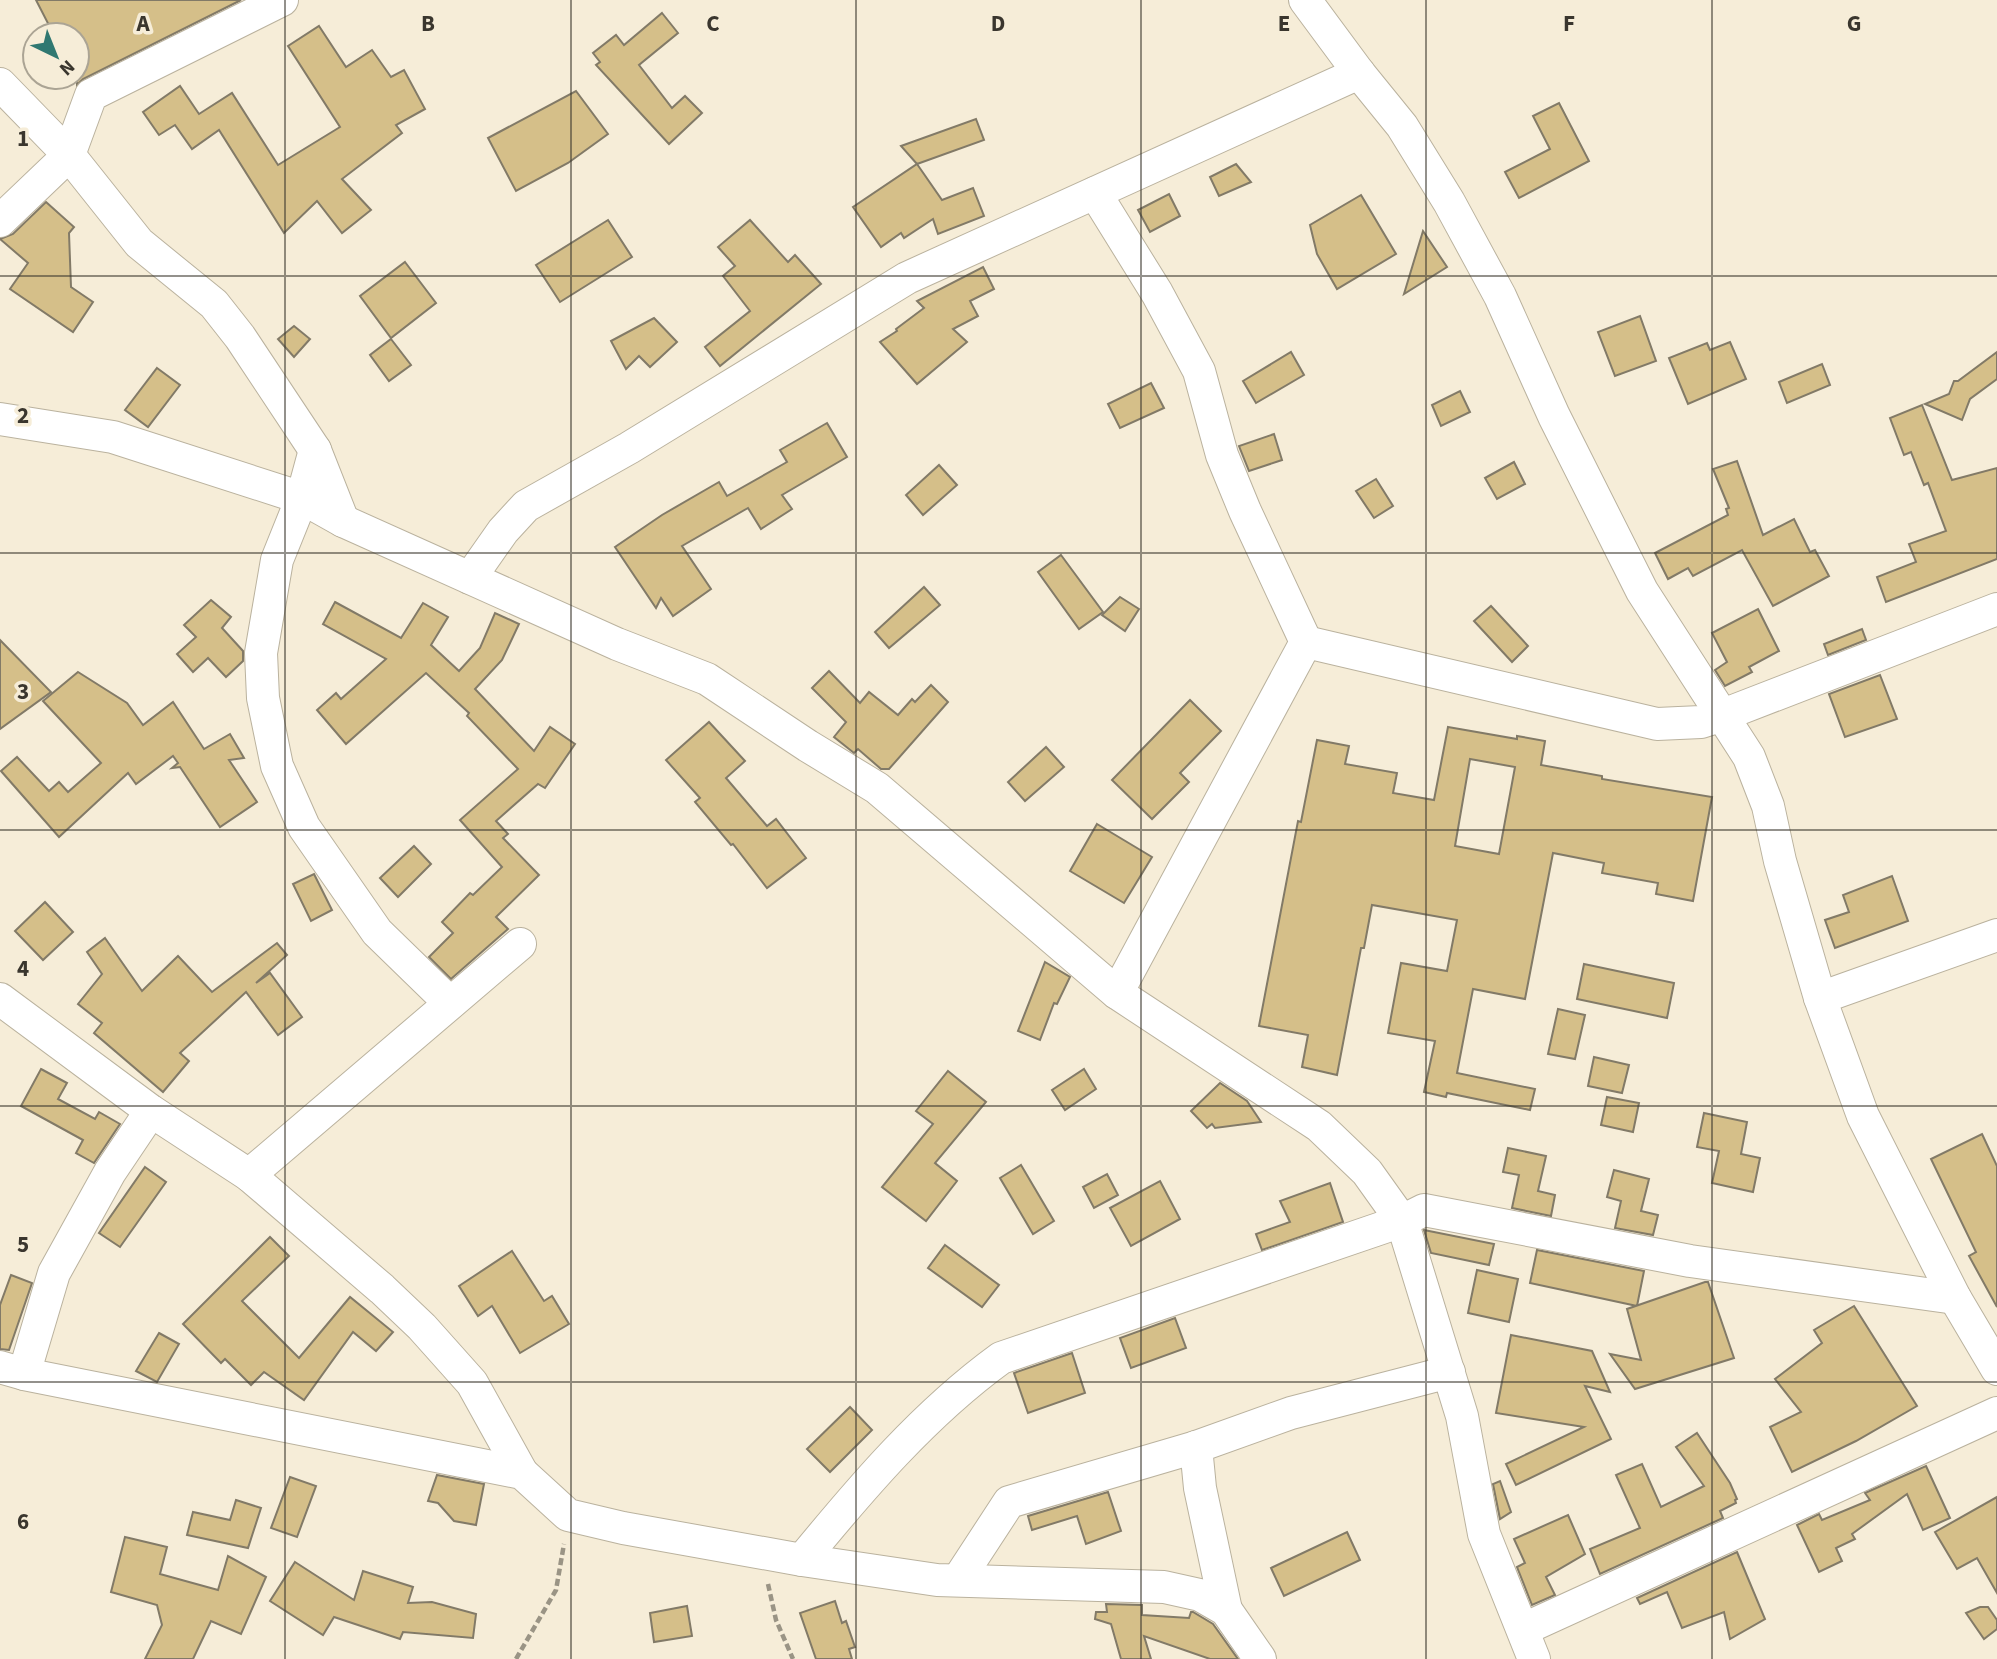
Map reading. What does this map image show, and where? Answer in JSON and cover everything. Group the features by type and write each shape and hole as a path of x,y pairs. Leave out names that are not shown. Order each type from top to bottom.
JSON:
{"street":[{"path":"0,221 69,155 92,95 282,0"},
{"path":"1306,0 1402,126 1449,202 1500,296 1554,416 1642,591 1749,757 1768,806 1780,861 1820,998 1863,1116 1955,1298 1997,1369"},
{"path":"470,578 503,531 526,506 629,448 907,278 1359,73"},
{"path":"0,84 69,155 139,243 214,304 240,337 315,450 343,521"},
{"path":"1095,193 1157,293 1199,372 1222,455 1306,642"},
{"path":"0,419 113,437 302,498 343,521 617,644 707,679 877,788 1117,993 1319,1126 1367,1172 1402,1221 1462,1416 1484,1534 1534,1659"},
{"path":"315,450 302,498 277,560 261,653 263,698 277,766 304,827 377,932 450,1003"},
{"path":"1306,642 1657,724 1701,722 1997,609"},
{"path":"1117,993 1306,642"},
{"path":"1820,998 1997,935"},
{"path":"250,1175 520,944"},
{"path":"0,999 151,1111 250,1175 382,1289 422,1327 472,1383 522,1473 568,1515 623,1528 884,1573 958,1580 1164,1587 1200,1595 1226,1609"},
{"path":"151,1111 110,1172 54,1273 12,1371 522,1473"},
{"path":"802,1560 867,1482 963,1385 1001,1357 1402,1221 1424,1210 1690,1261 1955,1298"},
{"path":"958,1580 1009,1502 1196,1447 1292,1413 1449,1372"},
{"path":"1524,1629 1997,1413"},
{"path":"1196,1447 1200,1488 1226,1609 1260,1659"}],"path":[{"path":"516,1659 556,1590 568,1515"},
{"path":"762,1552 776,1620 793,1659"}],"building":[{"path":"36,0 241,0 91,75 91,21 47,21"},
{"path":"662,13 678,33 639,65 672,108 685,96 702,113 669,144 596,65 600,62 593,53 616,35 624,45"},
{"path":"319,26 346,67 372,50 391,77 404,70 425,109 396,125 402,133 342,179 371,210 342,233 317,201 284,233 219,130 192,149 175,125 159,135 143,112 180,86 199,114 232,93 278,165 340,127 288,46"},
{"path":"576,91 608,134 568,163 516,191 488,138"},
{"path":"1559,103 1589,161 1519,198 1505,172 1550,149 1533,116"},
{"path":"976,119 984,140 917,164 901,146"},
{"path":"917,164 942,200 973,188 984,216 938,234 933,219 904,238 901,233 881,247 853,207"},
{"path":"1236,164 1251,182 1219,196 1210,177"},
{"path":"1169,194 1180,216 1150,232 1138,210"},
{"path":"1361,195 1396,254 1337,289 1317,254 1310,225"},
{"path":"46,202 74,227 69,233 71,287 93,302 73,332 10,289 28,263 0,239 13,234"},
{"path":"608,220 632,257 560,302 536,265"},
{"path":"750,220 788,262 795,255 821,284 720,366 705,347 750,311 723,276 735,266 718,247"},
{"path":"1423,231 1447,267 1404,294"},
{"path":"405,262 436,303 391,338 360,296"},
{"path":"983,267 994,289 970,301 978,316 953,329 967,342 917,384 880,342 924,308 917,301"},
{"path":"1640,316 1656,361 1615,376 1598,332"},
{"path":"654,318 677,342 650,367 639,356 626,369 611,341"},
{"path":"294,326 310,339 294,357 278,339"},
{"path":"391,339 411,365 389,381 370,355"},
{"path":"1730,342 1746,379 1688,404 1669,358 1707,343 1710,350"},
{"path":"1291,352 1304,375 1256,403 1243,381"},
{"path":"1997,352 1997,379 1970,399 1962,420 1925,404 1949,394 1954,381 1958,381"},
{"path":"1822,364 1830,385 1787,403 1779,382"},
{"path":"157,368 180,385 148,427 125,410"},
{"path":"1151,383 1164,408 1120,428 1108,404"},
{"path":"1460,391 1470,412 1441,426 1432,405"},
{"path":"1922,405 1952,480 1997,468 1997,559 1886,602 1877,577 1916,562 1909,544 1946,531 1928,483 1924,485 1911,452 1904,455 1890,418"},
{"path":"827,423 847,457 782,495 792,509 761,529 748,508 682,546 711,589 673,616 661,598 656,608 615,547 662,515 719,482 727,496 787,462 780,450"},
{"path":"1274,434 1282,460 1249,471 1239,446"},
{"path":"1737,461 1763,535 1794,519 1810,552 1815,550 1829,576 1773,606 1742,550 1693,576 1688,568 1668,579 1655,553 1728,515 1726,509 1729,508 1713,469"},
{"path":"1514,462 1525,484 1497,499 1485,478"},
{"path":"939,465 957,485 923,515 906,495"},
{"path":"1376,479 1393,506 1374,518 1356,491"},
{"path":"1061,555 1103,612 1079,629 1038,572"},
{"path":"924,587 940,605 889,648 875,632"},
{"path":"1120,597 1139,609 1125,631 1102,615"},
{"path":"211,600 231,617 222,628 243,651 243,661 226,677 208,658 193,672 177,654 196,637 184,625"},
{"path":"335,602 401,638 423,603 448,617 431,645 459,671 480,648 495,613 519,624 502,660 475,689 534,751 550,727 575,744 545,788 538,784 496,821 508,834 503,838 539,875 496,917 508,929 451,979 429,957 453,933 442,922 470,893 473,895 502,867 460,820 518,769 467,716 469,713 426,673 346,744 317,710 336,693 341,699 386,659 323,624"},
{"path":"1491,606 1528,646 1512,662 1474,621"},
{"path":"1758,609 1779,651 1749,667 1752,672 1725,686 1715,670 1727,662 1712,633"},
{"path":"1862,629 1866,640 1828,655 1824,644"},
{"path":"0,640 51,692 0,729"},
{"path":"829,671 860,703 869,692 898,715 912,699 915,702 931,685 948,702 889,769 881,769 858,749 854,753 834,737 846,722 812,688"},
{"path":"78,672 127,703 143,725 173,702 204,749 230,734 244,758 229,760 257,802 220,827 180,767 172,768 178,763 173,756 136,784 128,773 59,837 1,771 17,757 49,791 59,782 68,792 101,763 43,701"},
{"path":"1880,675 1897,719 1845,737 1829,694"},
{"path":"1190,700 1221,731 1180,773 1189,782 1152,819 1112,780"},
{"path":"709,722 745,761 726,778 767,826 776,819 806,858 767,888 733,844 731,845 695,802 700,798 666,760"},
{"path":"1448,727 1545,741 1541,765 1602,776 1602,779 1712,797 1693,901 1656,894 1658,883 1602,873 1604,863 1553,853 1525,999 1473,989 1457,1073 1535,1089 1530,1110 1447,1093 1446,1097 1424,1092 1435,1041 1388,1033 1401,963 1447,971 1457,920 1372,905 1364,948 1361,948 1337,1075 1302,1067 1308,1035 1259,1026 1298,821 1301,822 1317,740 1349,746 1345,764 1397,773 1393,793 1434,800","holes":["1470,759 1515,767 1499,854 1455,846"]},
{"path":"1046,747 1064,767 1025,801 1008,782"},
{"path":"1097,824 1152,857 1124,903 1070,871"},
{"path":"414,846 431,864 398,897 380,878"},
{"path":"314,874 332,910 311,921 293,884"},
{"path":"1892,876 1908,921 1835,948 1825,920 1849,912 1843,895"},
{"path":"45,902 73,932 43,960 15,931"},
{"path":"105,938 142,991 178,956 212,992 277,943 287,955 256,983 270,973 302,1017 278,1035 246,992 180,1053 189,1061 163,1092 94,1033 102,1023 78,1004 102,974 87,952"},
{"path":"1045,962 1070,977 1057,1004 1054,1003 1040,1040 1018,1031"},
{"path":"1584,964 1674,983 1667,1018 1577,999"},
{"path":"1558,1009 1585,1015 1575,1059 1548,1054"},
{"path":"1594,1057 1629,1065 1622,1093 1588,1086"},
{"path":"41,1069 67,1083 58,1099 95,1119 99,1112 120,1124 94,1163 76,1153 83,1140 21,1106"},
{"path":"1084,1069 1096,1089 1065,1110 1052,1090"},
{"path":"948,1071 986,1102 935,1163 957,1181 926,1221 882,1187 933,1124 916,1111"},
{"path":"1220,1083 1247,1101 1261,1122 1215,1128 1212,1124 1207,1128 1191,1111"},
{"path":"1607,1097 1639,1103 1633,1132 1601,1125"},
{"path":"1704,1113 1747,1122 1741,1154 1760,1158 1753,1192 1712,1183 1719,1151 1697,1147"},
{"path":"1982,1134 1997,1166 1997,1307 1969,1256 1976,1252 1931,1159"},
{"path":"1508,1148 1546,1156 1538,1191 1555,1195 1551,1216 1512,1208 1519,1175 1503,1172"},
{"path":"1021,1165 1054,1221 1033,1234 1000,1178"},
{"path":"145,1167 166,1182 120,1247 99,1233"},
{"path":"1614,1170 1649,1179 1641,1211 1658,1215 1653,1235 1615,1228 1621,1201 1607,1197"},
{"path":"1107,1174 1118,1195 1094,1208 1083,1187"},
{"path":"1160,1181 1180,1219 1131,1246 1110,1208"},
{"path":"1330,1183 1343,1222 1262,1250 1256,1234 1290,1222 1280,1201"},
{"path":"1424,1230 1494,1244 1489,1265 1431,1253"},
{"path":"270,1237 289,1256 242,1301 299,1358 350,1297 393,1332 376,1351 353,1332 304,1400 264,1372 251,1385 225,1359 221,1363 183,1324"},
{"path":"945,1245 999,1285 982,1307 928,1268"},
{"path":"1537,1250 1644,1271 1637,1306 1530,1283"},
{"path":"512,1251 544,1301 552,1296 569,1324 520,1353 492,1306 478,1316 459,1286"},
{"path":"1477,1270 1518,1279 1509,1322 1468,1313"},
{"path":"11,1275 32,1283 9,1350 0,1349 0,1305"},
{"path":"1708,1282 1734,1358 1635,1389 1610,1354 1641,1360 1627,1309"},
{"path":"1854,1306 1917,1406 1856,1441 1792,1472 1770,1427 1801,1412 1775,1379 1822,1343 1814,1330"},
{"path":"1175,1318 1186,1348 1131,1368 1120,1338"},
{"path":"159,1333 179,1344 157,1382 136,1371"},
{"path":"1511,1335 1592,1351 1610,1392 1585,1386 1611,1439 1516,1485 1506,1464 1584,1427 1496,1413"},
{"path":"1072,1353 1085,1393 1028,1413 1014,1373"},
{"path":"850,1407 872,1430 830,1472 807,1449"},
{"path":"1697,1433 1730,1483 1737,1499 1736,1503 1720,1511 1723,1518 1600,1574 1590,1549 1640,1528 1616,1475 1642,1464 1661,1507 1704,1486 1676,1447"},
{"path":"1926,1466 1950,1518 1923,1530 1907,1494 1852,1534 1855,1539 1836,1548 1842,1561 1819,1572 1797,1525 1819,1514 1822,1520 1870,1500 1865,1493"},
{"path":"437,1475 484,1484 476,1525 454,1521 438,1503 428,1501"},
{"path":"290,1477 316,1486 297,1537 271,1528"},
{"path":"1500,1481 1511,1512 1500,1519 1493,1484"},
{"path":"1108,1492 1121,1531 1086,1544 1077,1516 1032,1530 1028,1516"},
{"path":"1997,1497 1997,1593 1977,1558 1957,1569 1935,1532"},
{"path":"236,1500 261,1508 248,1548 187,1535 193,1512 230,1520"},
{"path":"1568,1515 1585,1554 1546,1577 1555,1595 1532,1605 1517,1567 1525,1563 1514,1539"},
{"path":"1347,1532 1360,1560 1284,1596 1271,1568"},
{"path":"125,1537 167,1547 160,1574 218,1590 228,1556 266,1577 241,1634 211,1621 193,1659 145,1659 162,1625 157,1605 111,1592"},
{"path":"1737,1552 1765,1619 1730,1639 1724,1612 1682,1628 1667,1592 1640,1604 1637,1598"},
{"path":"295,1562 354,1600 363,1571 413,1587 408,1603 432,1602 476,1614 473,1638 403,1632 400,1639 334,1617 323,1635 270,1601"},
{"path":"835,1601 842,1623 846,1621 855,1647 849,1649 852,1659 816,1659 800,1613"},
{"path":"1106,1604 1142,1605 1142,1615 1189,1618 1193,1612 1213,1624 1238,1659 1210,1659 1144,1636 1151,1659 1121,1659 1111,1624 1095,1619 1096,1612 1107,1612"},
{"path":"687,1606 692,1636 654,1642 650,1613"},
{"path":"1980,1607 1988,1607 1997,1620 1997,1629 1984,1639 1966,1613"}]}
